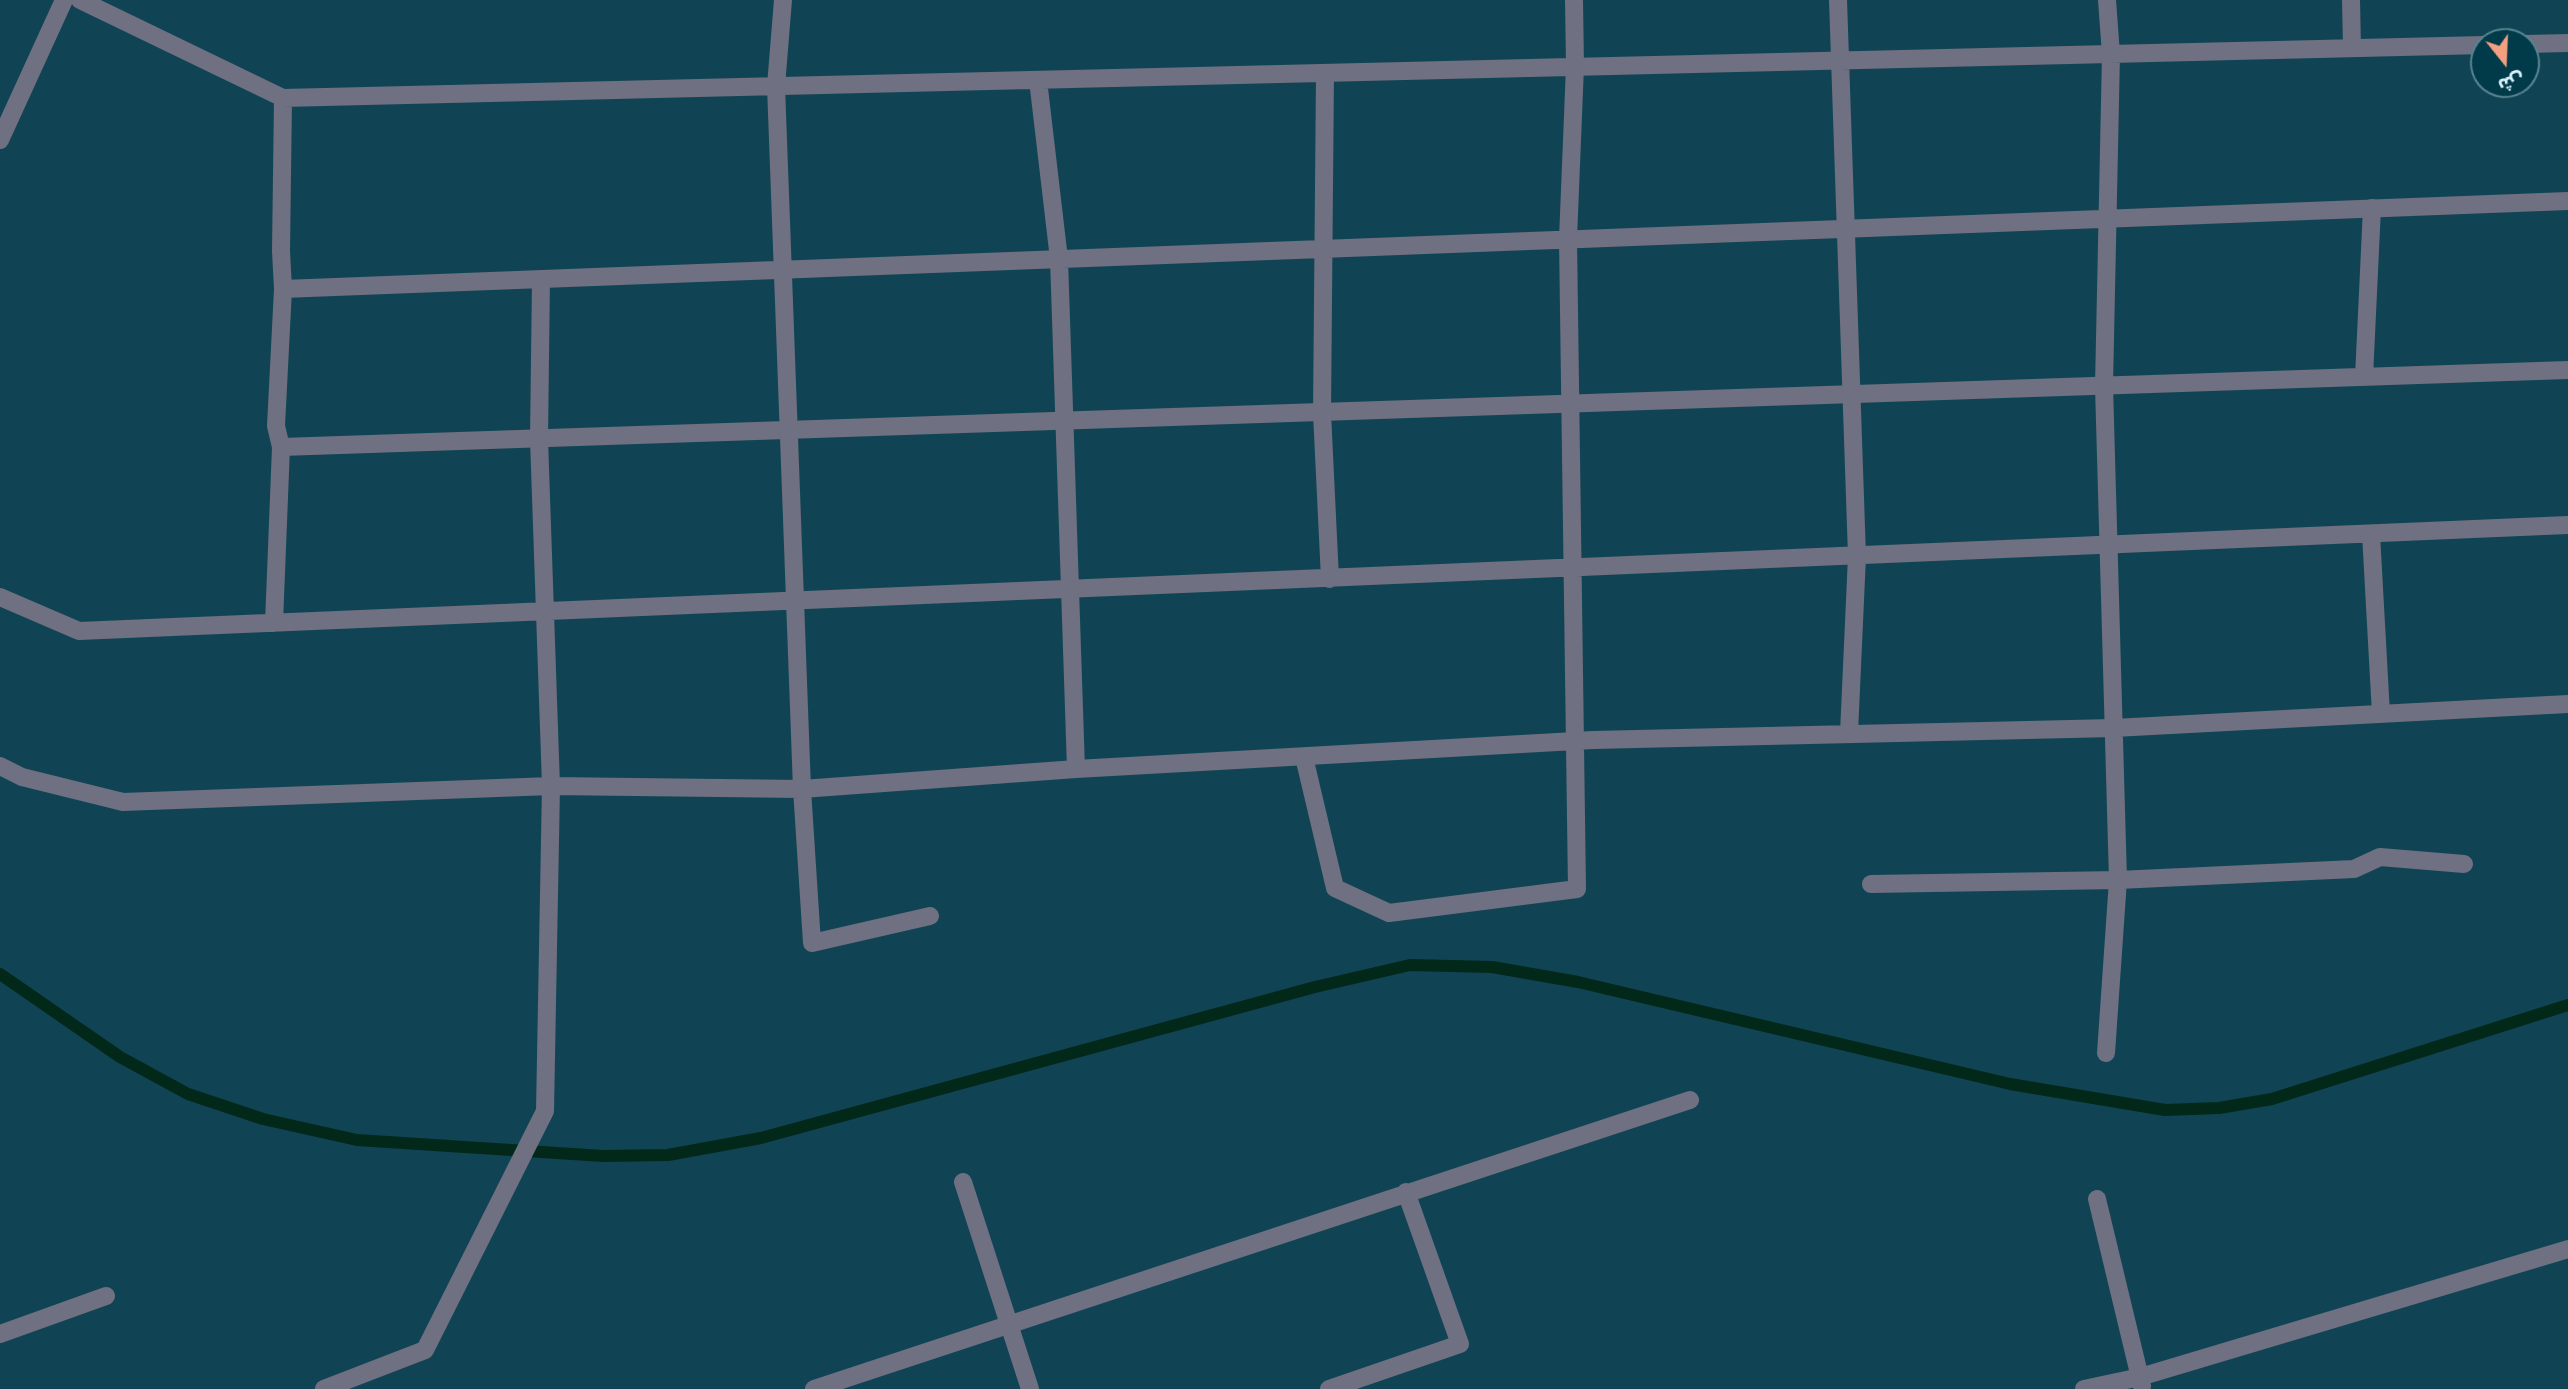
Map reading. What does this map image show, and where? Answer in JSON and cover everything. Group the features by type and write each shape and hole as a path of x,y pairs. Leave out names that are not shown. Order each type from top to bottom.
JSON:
{"street":[{"path":"0,140 64,0"},
{"path":"80,0 283,98 2470,45"},
{"path":"783,0 776,86 802,789 811,943 930,916"},
{"path":"1304,757 1335,888 1390,913 1577,889 1568,239 1575,66 1574,0"},
{"path":"1838,0 1857,556 1849,733"},
{"path":"2106,1053 2118,880 2104,386 2111,54 2107,0"},
{"path":"2351,0 2352,48"},
{"path":"2540,44 2568,43"},
{"path":"1325,73 1322,412 1330,579"},
{"path":"1038,80 1059,259 1076,769"},
{"path":"274,623 281,447 276,426 283,289 283,98"},
{"path":"283,289 2568,201"},
{"path":"2364,377 2372,208"},
{"path":"324,1389 425,1350 545,1111 551,786 539,439 541,279"},
{"path":"281,447 2568,370"},
{"path":"0,597 79,631 2568,525"},
{"path":"2371,534 2381,714"},
{"path":"0,766 22,777 123,802 551,786 802,789 1076,769 1575,742 2114,728 2568,704"},
{"path":"1871,884 2118,880 2354,869 2381,857 2464,864"},
{"path":"814,1389 1690,1100"},
{"path":"963,1182 1030,1389"},
{"path":"1329,1389 1460,1344 1406,1192"},
{"path":"2097,1199 2141,1383"},
{"path":"2084,1389 2141,1383 2568,1249"},
{"path":"0,1334 106,1296"}],"waterway":[{"path":"0,974 120,1057 188,1094 263,1119 357,1140 603,1156 668,1155 761,1138 1315,987 1410,965 1492,967 1578,982 2010,1084 2165,1110 2219,1108 2272,1099 2568,1005"}]}
